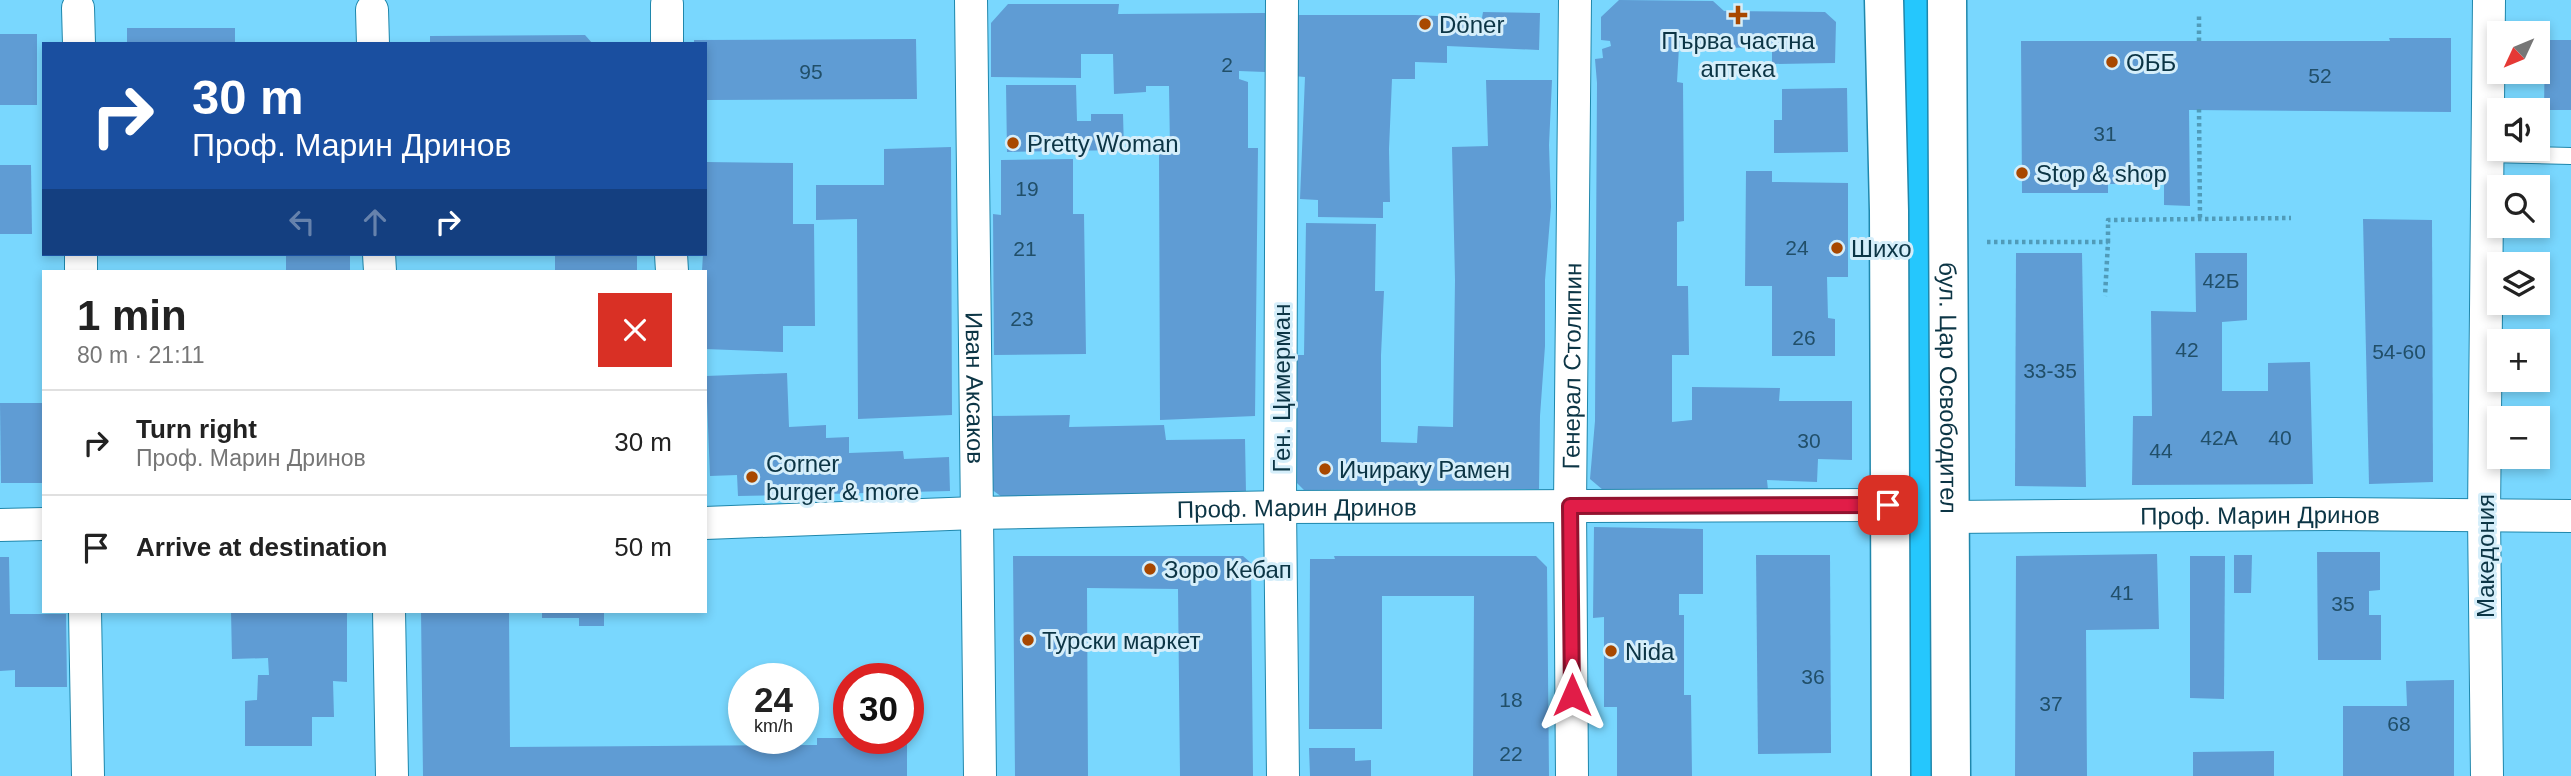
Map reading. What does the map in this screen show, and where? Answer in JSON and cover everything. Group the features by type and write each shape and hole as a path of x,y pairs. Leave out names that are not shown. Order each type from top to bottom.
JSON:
{"main road":[{"path":"1884,0 1889,211 1891,776"},
{"name":"бул. Цар Освободител","path":"1947,0 1951,776"}],"street":[{"name":"Иван Аксаков","path":"971,0 980,776"},
{"name":"Ген. Цимерман","path":"1282,0 1280,506 1283,776"},
{"name":"Генерал Столипин","path":"1572,776 1570,506 1575,0"},
{"name":"Македония","path":"2488,98 2489,0"},
{"path":"667,4 667,42"},
{"path":"78,8 79,42"},
{"path":"372,10 373,42"},
{"name":"Македония","path":"2487,776 2484,516 2488,161"},
{"name":"Проф. Марин Дринов","path":"707,523 1280,506 1888,505"},
{"name":"Проф. Марин Дринов","path":"1950,517 2333,514 2571,516"},
{"path":"0,525 42,524"},
{"path":"85,613 88,776"},
{"path":"389,613 392,776"}],"lane":[{"path":"2550,155 2571,156"}],"path":[{"path":"2199,16 2199,41"},
{"path":"2199,110 2200,220"},
{"path":"2105,296 2108,220 2291,218"},
{"path":"1948,243 2108,242"}],"shaded area":[{"path":"1884,0 1947,0 1951,776 1891,776"}],"building":[{"path":"1619,0 1713,1 1724,11 1825,12 1836,22 1835,63 1772,64 1772,48 1679,47 1677,82 1683,83 1684,221 1677,222 1677,286 1688,286 1689,355 1672,355 1672,422 1692,420 1692,387 1780,388 1779,401 1852,401 1852,460 1818,459 1817,482 1767,480 1768,490 1603,490 1590,479 1595,421 1595,59 1603,58 1602,49 1611,46 1610,41 1601,40 1601,17"},
{"path":"1008,4 1119,4 1118,14 1265,13 1265,72 1239,71 1239,79 1248,82 1248,148 1258,148 1255,416 1160,420 1159,149 1170,149 1169,86 1146,86 1146,92 1114,94 1113,54 1081,54 1081,78 991,77 991,23"},
{"path":"1483,12 1540,13 1539,50 1447,46 1447,63 1415,62 1415,79 1392,79 1390,202 1383,202 1383,218 1318,217 1318,200 1300,199 1305,77 1293,76 1292,21 1298,15 1482,18"},
{"path":"127,28 235,28 235,42 127,42"},
{"path":"0,34 37,34 37,105 0,105"},
{"path":"585,35 591,42 430,42 430,36"},
{"path":"2389,38 2451,38 2451,112 2189,110 2190,206 2164,205 2164,184 2108,184 2108,193 2022,193 2021,41 2390,41"},
{"path":"916,39 917,99 707,100 707,42 694,40"},
{"path":"2550,40 2571,40 2571,110 2550,110 2550,98 2544,98 2544,84 2550,84"},
{"path":"1486,80 1552,80 1549,145 1551,207 1545,280 1539,489 1304,490 1295,481 1295,418 1297,355 1304,355 1306,223 1376,224 1375,291 1384,291 1381,442 1417,443 1418,426 1453,427 1455,280 1452,147 1488,146"},
{"path":"1006,85 1076,85 1077,121 1091,121 1091,114 1123,114 1124,150 1007,152"},
{"path":"1847,88 1848,152 1774,153 1774,120 1782,120 1782,89"},
{"path":"951,147 952,415 858,419 857,219 816,220 816,185 884,185 884,149"},
{"path":"1073,159 1073,214 1084,214 1086,354 994,355 993,214 1001,215 1001,160"},
{"path":"707,162 793,163 793,224 814,224 815,326 783,326 783,352 707,349 707,270 702,270 703,256 707,256"},
{"path":"0,165 31,165 32,234 0,234"},
{"path":"1746,171 1772,171 1772,182 1848,183 1848,277 1827,277 1828,318 1835,319 1835,356 1772,356 1772,286 1745,286"},
{"path":"2363,219 2432,220 2433,482 2369,484"},
{"path":"2016,253 2082,253 2086,487 2015,486"},
{"path":"2195,253 2247,253 2247,320 2222,322 2222,391 2268,391 2268,363 2310,362 2313,484 2132,485 2133,416 2152,416 2151,311 2196,312"},
{"path":"286,256 350,256 350,270 286,270"},
{"path":"555,256 637,256 637,270 555,270"},
{"path":"787,373 789,427 826,425 826,438 849,437 849,453 903,451 904,459 949,457 950,491 738,496 737,475 710,476 707,376"},
{"path":"0,403 42,403 42,483 1,483"},
{"path":"1070,415 1069,427 1164,425 1166,440 1245,439 1246,493 1002,497 991,489 990,416"},
{"path":"1594,527 1703,529 1703,594 1679,594 1679,615 1684,615 1684,695 1691,695 1692,776 1617,776 1617,707 1604,707 1604,617 1593,618"},
{"path":"2317,552 2380,552 2380,590 2369,591 2369,615 2381,615 2381,660 2318,660"},
{"path":"2157,554 2159,629 2086,630 2087,776 2015,776 2016,556"},
{"path":"1756,555 1830,555 1831,753 1758,754"},
{"path":"2234,555 2252,555 2251,593 2234,593"},
{"path":"1013,556 1243,556 1251,563 1253,776 1180,776 1178,589 1087,588 1088,776 1015,776"},
{"path":"1334,556 1536,556 1547,567 1549,776 1473,776 1474,596 1382,596 1382,729 1309,729 1310,559 1335,559"},
{"path":"2190,556 2225,556 2224,699 2190,698"},
{"path":"0,557 9,557 10,614 66,614 67,687 15,687 15,670 0,671"},
{"path":"231,613 347,613 347,682 333,681 334,717 312,717 312,746 245,746 245,701 257,700 258,675 269,675 268,658 232,659"},
{"path":"421,613 509,613 510,747 728,746 728,754 819,754 819,738 833,738 833,754 907,754 907,776 423,776"},
{"path":"542,613 604,613 604,626 579,626 579,618 542,618"},
{"path":"2454,680 2454,776 2343,776 2343,706 2407,706 2406,681"},
{"path":"1309,748 1355,748 1355,761 1371,760 1371,776 1310,776"},
{"path":"2274,751 2274,776 2193,776 2193,752"}],"place":[{"name":"Първа частна аптека","path":"1738,15"},
{"name":"Döner","path":"1425,24"},
{"name":"ОББ","path":"2112,62"},
{"name":"Pretty Woman","path":"1013,143"},
{"name":"Stop & shop","path":"2022,173"},
{"name":"Шихо","path":"1837,248"},
{"name":"Ичираку Рамен","path":"1325,469"},
{"name":"Corner burger & more","path":"752,477"},
{"name":"Зоро Кебап","path":"1150,569"},
{"name":"Турски маркет","path":"1028,640"},
{"name":"Nida","path":"1611,651"}],"route":[{"path":"1572,695 1570,506 1888,505"}]}
